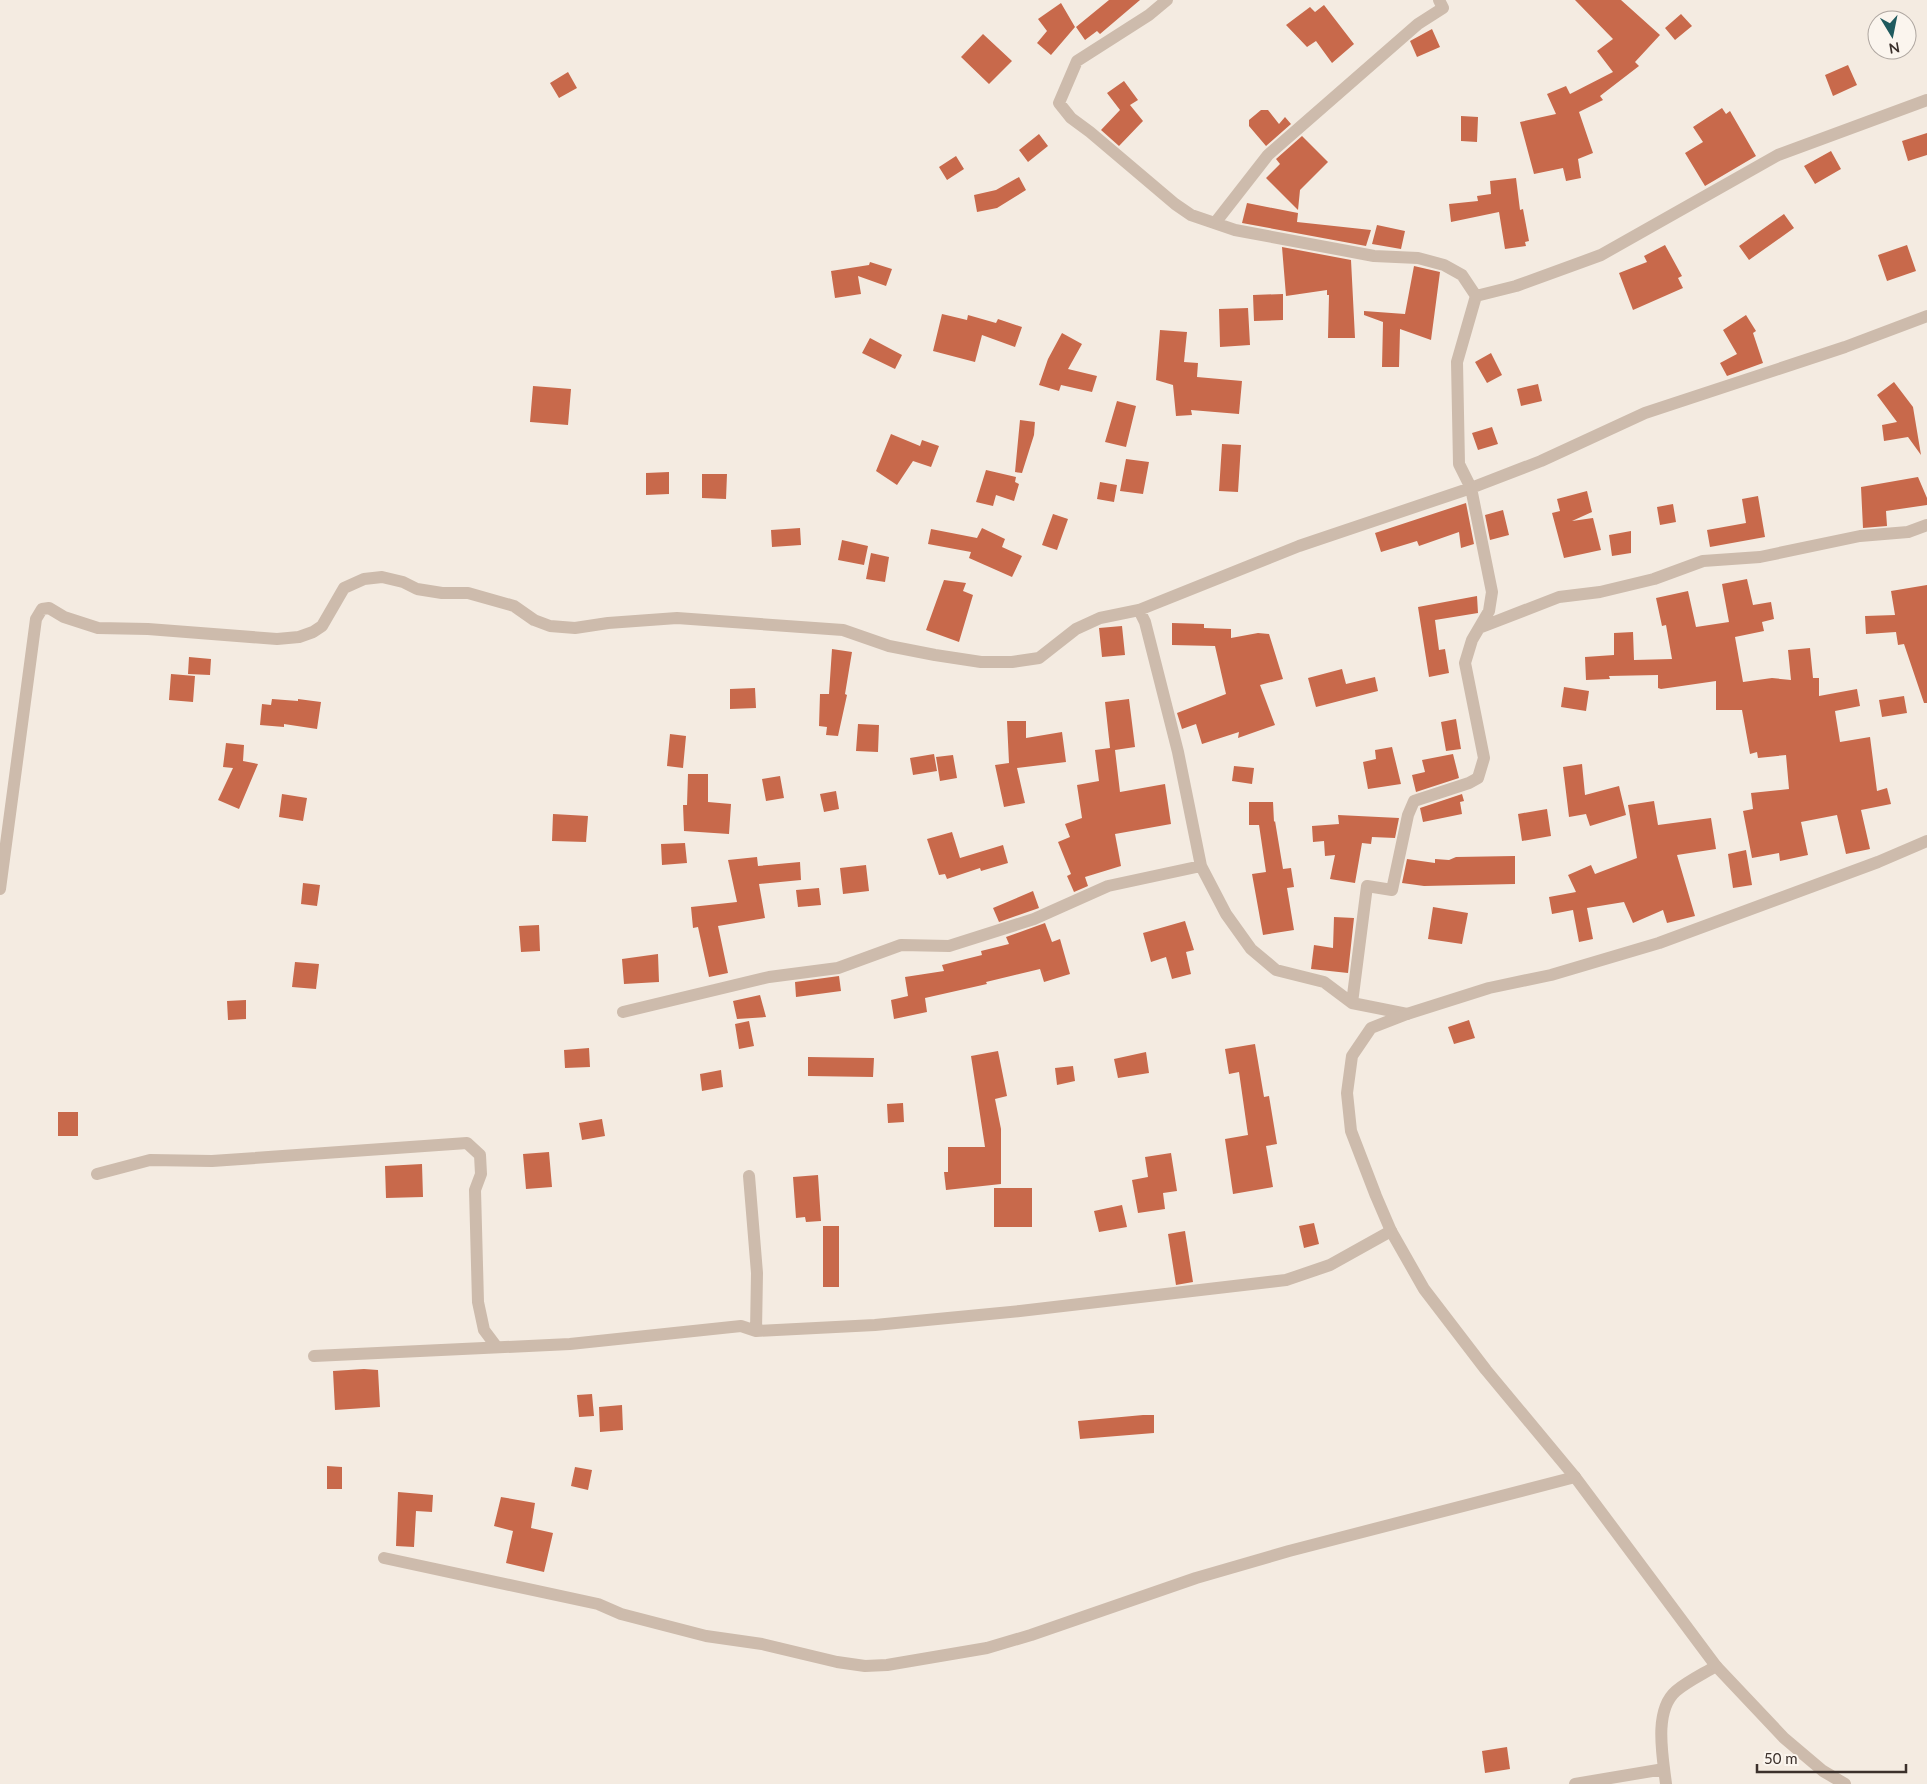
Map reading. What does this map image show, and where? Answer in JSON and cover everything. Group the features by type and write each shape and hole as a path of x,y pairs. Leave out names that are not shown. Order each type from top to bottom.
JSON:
{"street":[{"path":"1167,0 1149,15 1077,61 1058,103 1070,118 1090,132 1175,204 1191,215 1235,230 1374,256 1418,258 1444,265 1462,275 1476,296 1457,362 1459,464 1471,488 1492,592 1491,603 1472,640 1465,663 1483,753 1482,768 1478,778 1468,783 1414,801 1408,815 1392,890 1367,886 1352,1003"},
{"path":"1215,223 1268,155 1418,24 1443,8 1439,0"},
{"path":"1476,296 1516,286 1601,255 1778,154 1927,100"},
{"path":"0,889 36,619 42,609 49,608 64,617 98,628 148,629 277,639 299,637 313,632 322,626 344,588 364,579 382,577 403,582 418,589 442,593 468,593 514,606 534,620 550,626 575,628 608,623 677,618 844,630 889,646 981,662 1012,662 1039,658 1076,629 1100,618 1139,610 1299,546 1471,488 1541,461 1645,413 1845,347 1927,316"},
{"path":"1479,628 1559,597 1600,592 1654,579 1703,561 1760,557 1860,536 1908,532 1927,526"},
{"path":"1491,603 1504,619"},
{"path":"1139,610 1145,622 1169,718 1202,866 1226,914 1251,948 1276,970 1324,982 1352,1003 1407,1014"},
{"path":"1845,1784 1823,1771 1784,1738 1716,1666 1575,1477 1486,1370 1424,1290 1392,1231 1351,1131 1347,1093 1352,1056 1371,1028 1407,1014 1489,988 1551,975 1659,942 1878,862 1927,841"},
{"path":"623,1012 770,977 838,968 901,945 949,946 1034,919 1108,886 1202,866"},
{"path":"97,1174 150,1160 222,1160 467,1143 480,1156 481,1174 475,1190 478,1302 484,1330 496,1346"},
{"path":"749,1176 756,1273 756,1331"},
{"path":"314,1356 570,1344 741,1326 756,1331 874,1325 1010,1312 1140,1296 1214,1290 1286,1280 1330,1265 1392,1231"},
{"path":"384,1558 598,1604 621,1614 706,1636 762,1644 837,1662 865,1666 888,1665 987,1648 1031,1635 1205,1575 1575,1477"},
{"path":"1666,1784 1663,1720 1666,1705 1675,1692 1716,1666"},
{"path":"1575,1784 1664,1769"}],"building":[{"path":"1109,0 1140,0 1100,34 1097,31 1085,40 1076,27"},
{"path":"1575,0 1621,0 1660,35 1635,62 1639,66 1600,96 1603,100 1579,112 1593,153 1578,159 1581,178 1566,181 1563,168 1534,174 1520,122 1556,114 1547,94 1566,86 1570,94 1613,72 1597,51 1613,39"},
{"path":"1061,3 1075,27 1051,55 1037,43 1047,31 1038,19"},
{"path":"1324,5 1354,44 1332,63 1316,41 1307,47 1286,25 1310,7 1315,12"},
{"path":"1681,14 1692,26 1675,40 1665,28"},
{"path":"1432,29 1440,47 1417,57 1410,41"},
{"path":"983,34 1012,61 989,84 961,57"},
{"path":"1848,65 1857,85 1833,96 1825,75"},
{"path":"568,72 577,88 559,98 550,83"},
{"path":"1124,81 1138,100 1130,105 1143,121 1119,146 1101,130 1120,110 1107,93"},
{"path":"1722,108 1726,114 1730,111 1756,156 1705,186 1685,153 1703,142 1693,127"},
{"path":"1261,110 1268,110 1279,124 1285,117 1291,124 1266,146 1249,126 1249,120"},
{"path":"1461,116 1478,117 1477,142 1461,141"},
{"path":"1927,133 1927,155 1908,161 1902,141"},
{"path":"1039,134 1048,146 1028,162 1019,150"},
{"path":"1302,136 1328,162 1300,190 1298,210 1266,178 1280,164 1276,159"},
{"path":"1831,151 1841,169 1815,184 1804,166"},
{"path":"956,156 964,169 947,180 939,167"},
{"path":"1019,177 1026,190 997,208 977,212 974,195 996,190"},
{"path":"1516,178 1520,210 1523,209 1529,241 1525,242 1526,246 1505,249 1499,212 1451,222 1449,204 1478,201 1477,196 1491,194 1490,181"},
{"path":"1247,203 1298,213 1297,222 1371,230 1366,246 1242,223"},
{"path":"1784,214 1794,228 1749,260 1739,246"},
{"path":"1377,225 1405,231 1401,249 1372,244"},
{"path":"1665,245 1682,276 1678,278 1683,288 1633,310 1619,273 1647,262 1644,256"},
{"path":"1907,245 1916,271 1887,281 1878,255"},
{"path":"1282,247 1351,260 1355,338 1328,338 1329,295 1327,295 1327,290 1286,296"},
{"path":"870,262 892,269 886,286 858,276 861,294 835,298 831,271 869,265"},
{"path":"1414,266 1440,272 1431,340 1400,329 1399,367 1382,367 1383,322 1364,315 1364,311 1405,314"},
{"path":"1283,294 1283,320 1254,321 1253,295"},
{"path":"1248,308 1250,345 1220,347 1219,309"},
{"path":"942,314 967,320 968,315 996,323 998,319 1022,327 1015,347 982,335 975,362 933,351"},
{"path":"1746,315 1756,331 1753,333 1763,363 1727,376 1720,363 1737,354 1723,330"},
{"path":"1160,330 1187,332 1184,362 1198,363 1197,377 1242,381 1239,414 1191,410 1192,415 1176,416 1173,385 1156,380"},
{"path":"1062,333 1082,344 1068,369 1097,376 1092,392 1061,385 1059,391 1039,385 1048,359"},
{"path":"870,338 902,355 895,369 862,353"},
{"path":"1491,353 1502,375 1487,383 1475,362"},
{"path":"1894,382 1913,407 1921,455 1908,437 1884,441 1882,425 1897,422 1877,395"},
{"path":"1538,384 1542,401 1521,406 1517,389"},
{"path":"533,386 571,389 568,425 530,422"},
{"path":"1117,401 1136,406 1126,447 1105,442"},
{"path":"1020,420 1035,422 1034,435 1022,473 1015,472"},
{"path":"1492,427 1498,444 1478,450 1472,433"},
{"path":"891,434 920,446 922,440 939,446 931,467 913,461 897,485 876,471"},
{"path":"1222,444 1241,445 1238,492 1219,491"},
{"path":"1126,459 1149,462 1143,494 1120,491"},
{"path":"986,470 1016,477 1015,482 1019,484 1014,501 996,495 993,506 976,502"},
{"path":"669,472 669,494 646,495 646,473"},
{"path":"702,474 727,474 726,499 702,498"},
{"path":"1918,477 1927,498 1927,505 1886,511 1887,526 1863,528 1861,487"},
{"path":"1100,482 1117,485 1114,502 1097,499"},
{"path":"1587,491 1592,512 1572,521 1593,518 1601,550 1564,558 1552,513 1560,511 1557,499"},
{"path":"1758,496 1765,537 1710,547 1707,530 1746,523 1742,499"},
{"path":"1466,503 1474,544 1461,548 1459,532 1419,546 1417,541 1381,552 1375,533"},
{"path":"1673,504 1676,522 1660,525 1657,507"},
{"path":"1503,510 1509,535 1490,540 1485,515"},
{"path":"1053,514 1068,519 1057,550 1042,545"},
{"path":"800,528 801,545 772,547 771,530"},
{"path":"982,528 1005,539 1002,547 1022,556 1012,577 969,558 971,552 928,544 931,529 977,538"},
{"path":"1631,531 1631,553 1612,556 1609,535"},
{"path":"842,540 868,546 864,565 838,560"},
{"path":"871,553 889,557 885,582 866,579"},
{"path":"1747,579 1753,605 1771,602 1774,619 1762,622 1764,631 1735,637 1743,682 1772,678 1791,680 1788,650 1810,648 1813,678 1819,678 1819,696 1857,689 1860,706 1835,711 1840,742 1870,737 1877,791 1887,788 1891,804 1861,810 1870,849 1846,854 1837,815 1801,822 1808,855 1780,861 1779,853 1752,858 1743,811 1753,809 1751,793 1789,789 1786,755 1758,758 1757,752 1750,754 1742,710 1716,710 1716,681 1661,689 1658,688 1658,675 1609,676 1610,679 1586,680 1585,657 1614,655 1614,633 1633,632 1634,660 1672,659 1666,625 1662,626 1656,598 1688,591 1696,627 1729,622 1722,584"},
{"path":"944,580 966,583 963,591 973,595 959,642 926,630"},
{"path":"1927,585 1927,703 1924,703 1904,644 1898,645 1896,632 1866,634 1865,616 1895,615 1891,591"},
{"path":"1477,596 1478,613 1435,620 1439,650 1445,649 1449,673 1429,677 1418,607"},
{"path":"1172,623 1204,624 1204,628 1231,629 1231,638 1258,633 1269,634 1283,679 1260,685 1275,725 1238,738 1239,732 1202,744 1196,724 1182,729 1177,713 1226,694 1215,646 1172,645"},
{"path":"1122,626 1125,655 1102,657 1099,628"},
{"path":"832,649 852,652 845,694 847,695 838,736 826,735 827,727 819,726 820,694 829,694"},
{"path":"189,657 211,659 210,675 188,674"},
{"path":"1342,669 1346,684 1375,677 1378,691 1316,707 1308,678"},
{"path":"171,674 195,676 193,702 169,700"},
{"path":"1564,687 1589,691 1586,711 1561,707"},
{"path":"755,688 756,708 730,709 730,689"},
{"path":"1904,696 1907,713 1882,717 1879,700"},
{"path":"272,699 298,701 298,699 321,702 317,729 284,724 284,727 260,725 262,704 271,705"},
{"path":"1129,699 1135,747 1115,750 1120,792 1165,784 1171,824 1115,834 1121,866 1085,877 1088,886 1074,892 1067,876 1071,874 1058,842 1070,837 1065,824 1082,818 1077,785 1099,781 1095,750 1110,748 1105,702"},
{"path":"1456,719 1461,749 1446,751 1441,722"},
{"path":"1007,721 1026,721 1026,738 1062,732 1066,762 1017,768 1025,803 1004,807 995,765 1009,763"},
{"path":"858,724 879,725 878,752 856,751"},
{"path":"670,734 686,736 683,768 667,766"},
{"path":"226,743 244,745 243,761 258,764 239,809 218,800 233,768 223,767"},
{"path":"1392,747 1401,784 1368,789 1363,762 1376,759 1375,750"},
{"path":"934,754 937,771 913,775 910,758"},
{"path":"1453,754 1459,778 1416,792 1412,775 1425,772 1422,760"},
{"path":"953,755 957,778 940,781 936,757"},
{"path":"1582,764 1585,795 1619,786 1626,815 1590,826 1586,814 1569,817 1563,767"},
{"path":"1234,766 1254,768 1252,784 1232,781"},
{"path":"688,774 708,774 708,802 731,804 729,834 684,831 683,805 687,805"},
{"path":"780,776 784,798 766,801 762,779"},
{"path":"836,791 839,809 824,812 820,794"},
{"path":"282,794 307,798 303,821 279,817"},
{"path":"1462,794 1464,801 1460,802 1462,814 1423,822 1420,808"},
{"path":"1654,801 1658,825 1711,818 1716,849 1677,855 1695,916 1667,923 1663,910 1633,923 1624,902 1587,908 1593,939 1579,942 1573,910 1552,914 1549,897 1576,892 1568,875 1591,865 1595,874 1637,858 1628,805"},
{"path":"1249,802 1273,802 1274,822 1283,869 1291,868 1294,887 1287,888 1294,930 1263,935 1252,874 1266,872 1259,825 1249,825"},
{"path":"1547,809 1551,836 1522,841 1518,814"},
{"path":"553,814 588,816 586,842 552,841"},
{"path":"1338,815 1399,818 1395,838 1372,837 1371,844 1362,843 1355,883 1330,879 1335,855 1325,856 1324,841 1313,842 1312,826 1339,824"},
{"path":"952,832 960,858 1003,845 1008,863 981,871 980,868 947,879 945,874 939,875 927,839"},
{"path":"685,843 687,863 662,865 661,844"},
{"path":"1746,850 1752,885 1733,888 1728,854"},
{"path":"1515,856 1515,884 1424,886 1402,883 1407,859 1435,863 1435,859 1449,860 1456,857"},
{"path":"757,857 758,866 800,862 801,880 759,884 765,918 718,926 728,973 709,977 698,927 693,928 691,907 737,902 728,860"},
{"path":"866,865 869,891 843,894 840,868"},
{"path":"303,883 320,885 317,906 301,904"},
{"path":"819,888 821,905 798,907 796,890"},
{"path":"1033,891 1039,908 999,922 993,908"},
{"path":"1433,907 1468,913 1462,944 1428,939"},
{"path":"1334,917 1354,918 1348,973 1311,969 1314,945 1333,948"},
{"path":"1185,921 1194,950 1186,952 1191,974 1172,979 1166,957 1151,962 1143,933"},
{"path":"1045,923 1052,942 1060,939 1070,974 1044,982 1040,969 986,982 987,984 925,998 927,1012 894,1019 891,1000 908,996 905,977 944,971 942,965 982,955 981,951 1009,944 1006,937"},
{"path":"539,925 540,951 521,952 519,926"},
{"path":"658,954 659,982 624,984 622,959"},
{"path":"295,962 319,964 316,989 292,987"},
{"path":"839,976 841,991 796,997 795,982"},
{"path":"760,995 766,1017 737,1019 733,1001"},
{"path":"246,1000 246,1019 228,1020 227,1001"},
{"path":"1469,1020 1475,1038 1454,1044 1448,1027"},
{"path":"749,1021 754,1046 739,1049 735,1024"},
{"path":"1255,1044 1264,1097 1269,1096 1277,1144 1266,1146 1273,1187 1233,1194 1225,1139 1248,1135 1239,1072 1229,1074 1225,1049"},
{"path":"589,1048 590,1067 565,1068 564,1050"},
{"path":"998,1051 1007,1096 995,1099 1001,1129 1001,1184 946,1190 944,1172 948,1172 948,1147 985,1147 971,1056"},
{"path":"1146,1052 1149,1073 1118,1078 1114,1059"},
{"path":"808,1057 874,1058 873,1077 808,1076"},
{"path":"1073,1066 1075,1081 1057,1085 1055,1068"},
{"path":"721,1070 723,1087 702,1091 700,1074"},
{"path":"903,1103 904,1122 888,1123 887,1104"},
{"path":"58,1112 78,1112 78,1136 58,1136"},
{"path":"602,1119 605,1136 582,1140 579,1123"},
{"path":"549,1152 552,1187 526,1189 523,1154"},
{"path":"1171,1153 1177,1191 1163,1193 1165,1209 1138,1213 1132,1180 1148,1177 1145,1157"},
{"path":"422,1164 423,1197 386,1198 385,1166"},
{"path":"818,1175 821,1221 806,1222 805,1217 796,1218 793,1177"},
{"path":"994,1188 1032,1188 1032,1227 994,1227"},
{"path":"1122,1205 1127,1227 1099,1232 1094,1211"},
{"path":"1314,1223 1319,1244 1304,1248 1299,1226"},
{"path":"823,1226 839,1226 839,1287 823,1287"},
{"path":"1185,1231 1193,1282 1176,1285 1168,1234"},
{"path":"378,1370 380,1407 335,1410 333,1371"},
{"path":"592,1394 594,1416 579,1417 577,1395"},
{"path":"622,1405 623,1430 600,1432 599,1407"},
{"path":"1154,1415 1154,1433 1080,1439 1078,1421"},
{"path":"327,1466 342,1467 342,1489 327,1489"},
{"path":"575,1467 592,1470 588,1490 571,1486"},
{"path":"398,1492 433,1495 432,1512 416,1511 414,1547 396,1546"},
{"path":"501,1497 535,1503 531,1528 553,1533 544,1572 506,1563 513,1531 494,1526"},
{"path":"1507,1747 1510,1769 1485,1773 1482,1751"}]}
